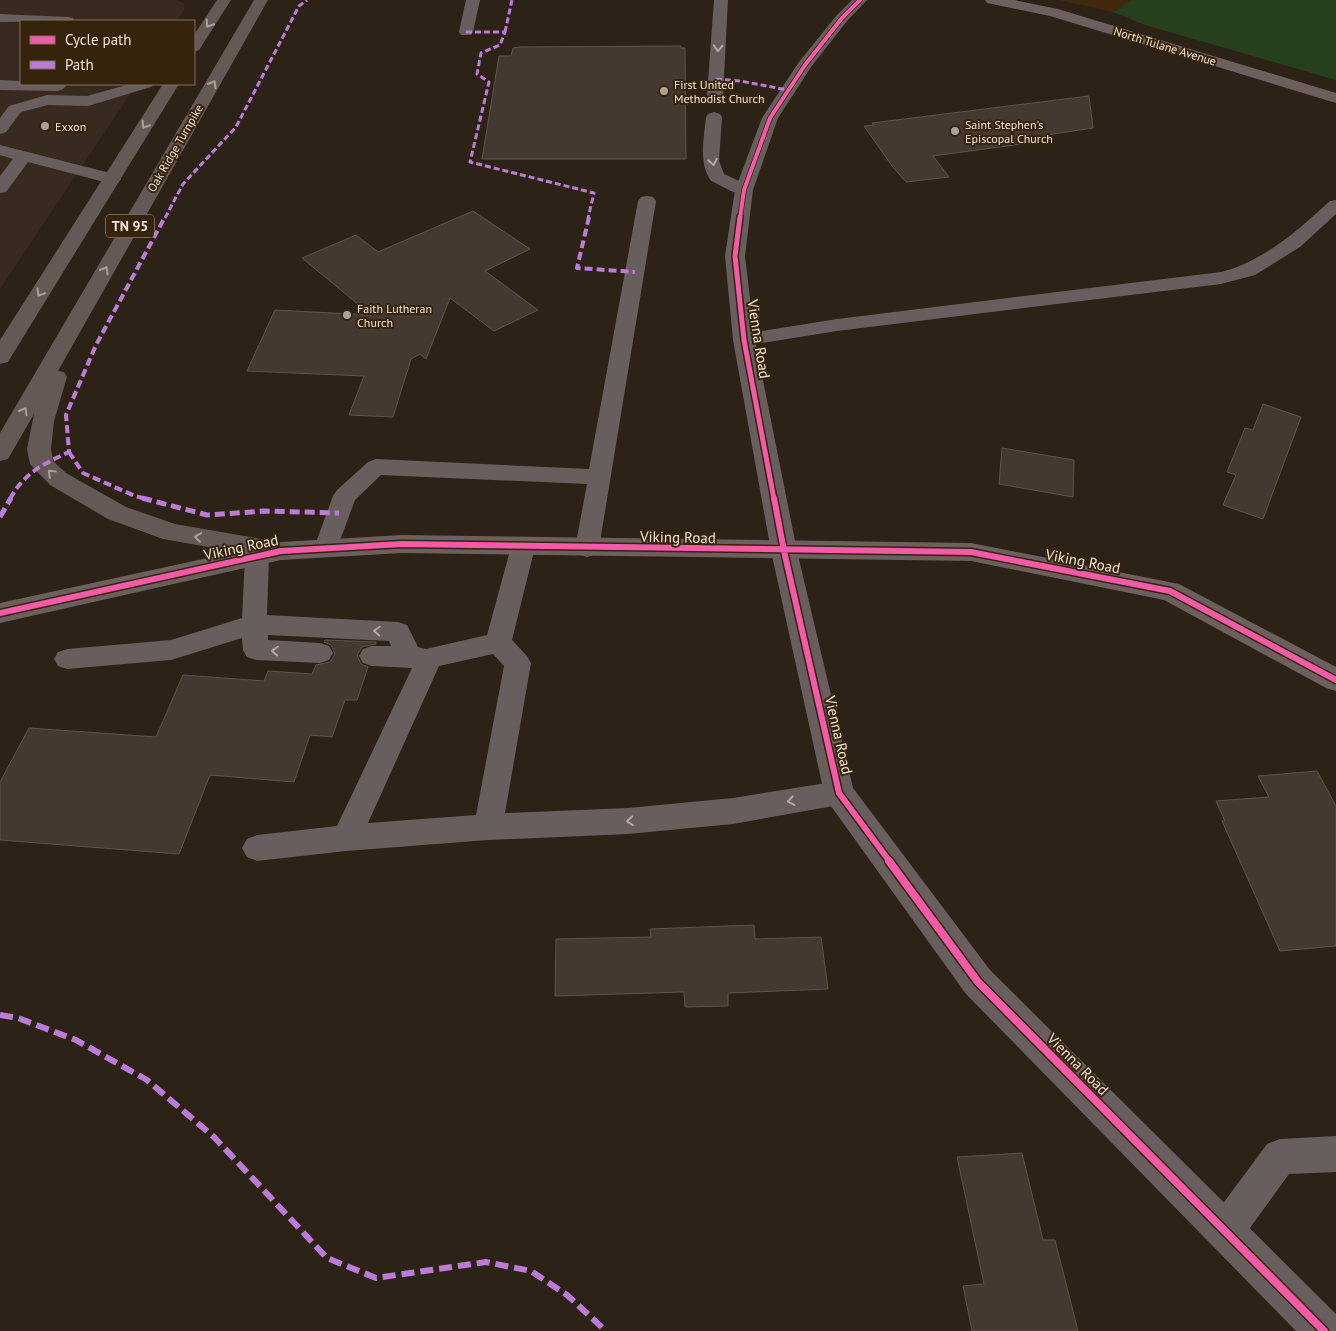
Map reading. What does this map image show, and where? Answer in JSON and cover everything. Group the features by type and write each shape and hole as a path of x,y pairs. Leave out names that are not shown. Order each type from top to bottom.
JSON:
{"highway":[{"path":"195,46 224,0"},
{"name":"Oak Ridge Turnpike","path":"0,453 261,0"},
{"name":"TN 95","path":"0,357 169,85"},
{"path":"68,334 43,421 39,449 42,464 58,479 117,513 172,533 269,553"}],"street":[{"name":"Vienna Road","path":"860,0 842,18 805,65 770,118 744,190 735,256 744,340 784,551 839,793 978,982 1226,1230 1324,1331"},
{"name":"North Tulane Avenue","path":"992,0 1053,12 1336,98"},
{"name":"Viking Road","path":"0,613 269,553 326,548 402,544 522,548 971,552 1170,591 1336,680"}],"lane":[{"path":"466,32 473,0"},
{"path":"715,95 721,0"},
{"path":"0,18 45,20"},
{"path":"0,85 59,85"},
{"path":"47,100 59,85"},
{"path":"0,129 15,109 47,100 88,101 143,85"},
{"path":"714,117 711,161 717,177 744,190"},
{"path":"0,150 112,179"},
{"path":"0,188 23,157"},
{"path":"587,548 647,201"},
{"path":"744,340 837,325 1221,278 1248,271 1294,243 1336,205"},
{"path":"326,548 345,496 376,468 599,477"},
{"path":"498,642 522,548"},
{"path":"269,553 254,624 256,650 320,653"},
{"path":"67,659 171,650 254,624 398,632 420,657"},
{"path":"372,656 420,657 498,642"},
{"path":"488,827 518,663 498,642"},
{"path":"346,838 420,657"},
{"path":"257,848 346,838 488,827 628,821 733,811 839,793"},
{"path":"1226,1230 1280,1158 1336,1154"}],"shaded area":[{"path":"0,0 176,0 184,3 184,10 178,20 20,20 20,85 136,85 0,289"},
{"path":"1059,0 1132,0 1113,12"}],"green space":[{"path":"1132,0 1336,0 1336,80 1145,25 1113,12"}],"building":[{"name":"First United Methodist Church","path":"681,46 681,48 685,48 686,159 482,159 499,56 511,56 513,48"},
{"name":"Saint Stephen's Episcopal Church","path":"1089,96 1093,128 1040,136 1044,141 933,156 949,177 906,182 892,166 864,126 874,125 872,123"},
{"name":"Faith Lutheran Church","path":"473,211 530,249 485,271 538,310 494,331 450,298 426,359 420,354 411,359 393,417 349,415 364,376 247,371 275,310 371,315 302,258 356,235 378,252"},
{"path":"1263,404 1301,417 1263,519 1223,505 1236,475 1227,472 1245,428 1253,430"},
{"path":"1002,448 1074,460 1073,497 999,484"},
{"path":"325,640 376,642 376,644 362,647 357,655 361,664 368,667 357,700 345,700 332,737 310,735 294,782 210,775 179,854 0,840 0,782 29,728 156,737 183,675 264,681 268,671 312,674 316,665 330,662 335,654 331,645 324,642"},
{"path":"1317,771 1336,806 1336,946 1280,951 1222,821 1225,821 1216,801 1269,797 1258,776"},
{"path":"754,925 755,939 821,937 828,989 728,993 728,1006 685,1007 684,992 555,996 556,939 651,937 650,929"},
{"path":"1022,1153 1043,1240 1055,1240 1078,1331 972,1331 963,1286 984,1284 957,1157"}],"marked path":[{"path":"0,517 18,485 42,464 69,452 66,415 96,345 183,184 236,127 299,6 307,0"},
{"path":"505,32 512,0"},
{"path":"466,32 505,32 500,45 481,53 477,74 489,82 470,162 594,193 577,268 635,272"},
{"path":"716,79 740,81 788,90"},
{"path":"69,452 83,473 135,496 207,515 265,511 339,513"},
{"path":"0,1015 18,1018 76,1040 147,1080 214,1137 327,1258 376,1278 486,1262 531,1271 567,1295 606,1331"}],"cycle path":[{"path":"860,0 842,18 805,65 770,118 744,190 735,256 744,340 784,551 839,793 978,982 1324,1331"},
{"path":"0,613 281,551 402,544 971,552 1170,591 1336,680"}],"place":[{"name":"First United Methodist Church","path":"664,91"},
{"name":"Exxon","path":"45,126"},
{"name":"Saint Stephen's Episcopal Church","path":"955,131"},
{"name":"Faith Lutheran Church","path":"347,315"}]}
